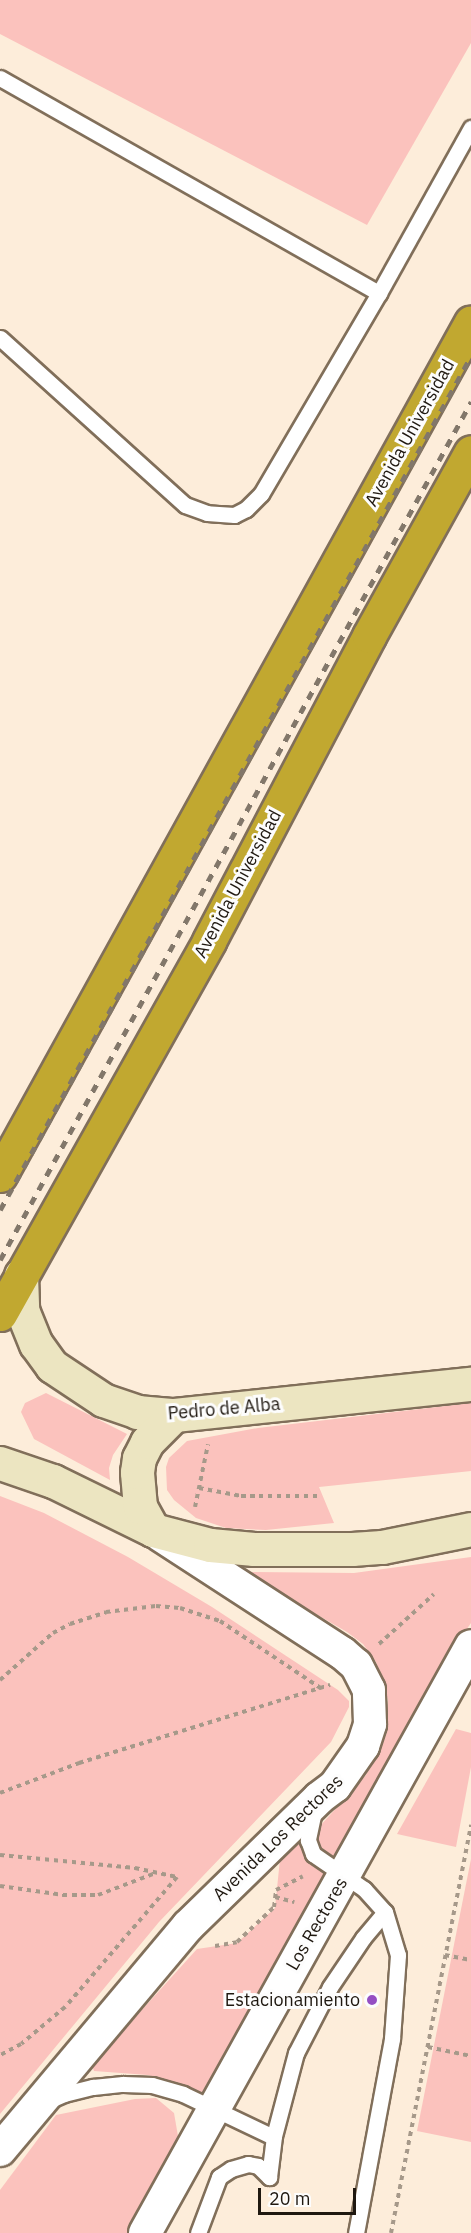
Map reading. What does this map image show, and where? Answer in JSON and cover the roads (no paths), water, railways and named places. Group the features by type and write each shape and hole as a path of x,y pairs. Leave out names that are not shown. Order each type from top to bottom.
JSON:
{"highway":[{"name":"Avenida Universidad","path":"0,1175 471,322"},
{"name":"Avenida Universidad","path":"0,1314 209,941 369,636 471,452"}],"street":[{"name":"Pedro de Alba","path":"21,1275 22,1310 36,1344 52,1366 77,1385 120,1407 174,1415 471,1384"},
{"path":"153,1530 140,1507 137,1472 147,1442 174,1415"},
{"path":"0,1463 53,1481 153,1530 210,1545 233,1548 352,1549 392,1545 471,1529"},
{"name":"Avenida Los Rectores","path":"0,2150 188,1926 334,1786 363,1746 370,1724 371,1703 364,1677 356,1665 342,1653 153,1530"},
{"name":"Los Rectores","path":"146,2233 213,2108 334,1870 471,1646"}],"lane":[{"path":"0,78 379,293"},
{"path":"0,338 185,505 207,513 234,515 246,508 261,494 379,293 471,128"},
{"path":"319,1798 309,1827 308,1840 313,1854 372,1897 385,1912 398,1955 392,2040 356,2233"},
{"path":"198,2233 219,2177 231,2169 248,2164 258,2166 269,2177 273,2137 296,2053 330,1987 363,1938 385,1912"},
{"path":"35,2108 64,2094 123,2084 168,2088 273,2137"}],"railway":[{"path":"0,1210 471,356"},
{"path":"0,1260 471,402"}],"place":[{"name":"Estacionamiento","path":"372,2000"}]}
